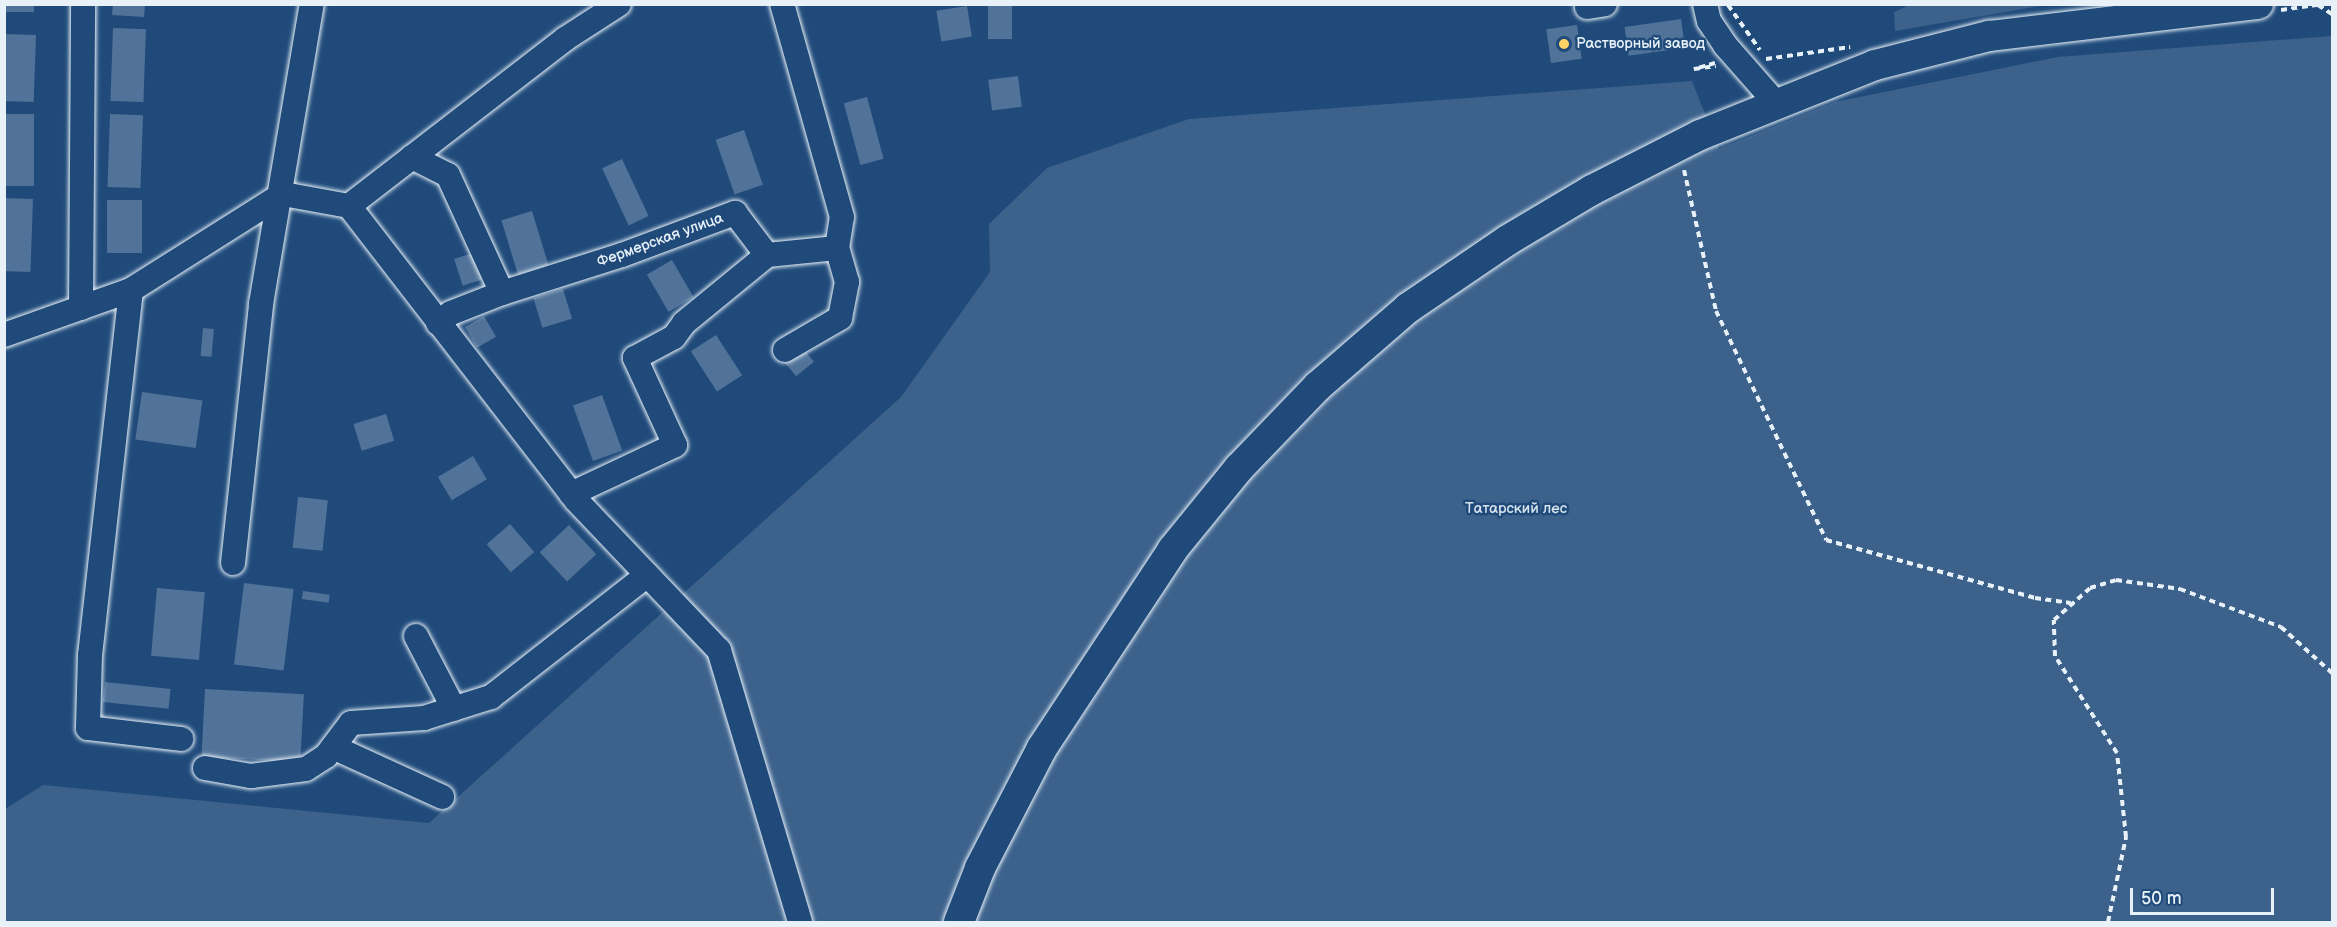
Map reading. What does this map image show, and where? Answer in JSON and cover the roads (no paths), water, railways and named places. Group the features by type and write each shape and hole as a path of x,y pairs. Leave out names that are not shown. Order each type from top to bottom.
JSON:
{"main road":[{"path":"959,922 980,868 1042,748 1173,549 1239,468 1318,386 1408,308 1508,240 1592,190 1678,146 1775,102 1875,65 1989,36 2108,13 2258,4"}],"street":[{"path":"81,308 83,4"},
{"path":"233,563 261,304 283,194 312,4"},
{"path":"349,206 565,39 620,4"},
{"path":"782,4 842,217 837,248 847,282 840,318 785,350"},
{"path":"1706,4 1709,21 1725,45 1775,102"},
{"path":"412,157 448,175 502,293"},
{"path":"4,335 131,290 283,194 349,206 571,494 719,650 800,922"},
{"name":"Фермерская улица","path":"438,323 451,312 502,293 622,255 735,213 767,255"},
{"path":"571,494 675,445 634,358 674,337 684,323 767,255 837,248"},
{"path":"131,290 90,655 88,728 181,739"},
{"path":"205,768 251,776 306,769 333,747 351,723 424,718 491,697 647,574"},
{"path":"416,636 454,709"},
{"path":"333,747 442,797"}],"place":[{"name":"Растворный завод","path":"1564,44"}],"park label":[{"name":"Татарский лес","path":"1516,509"}]}
